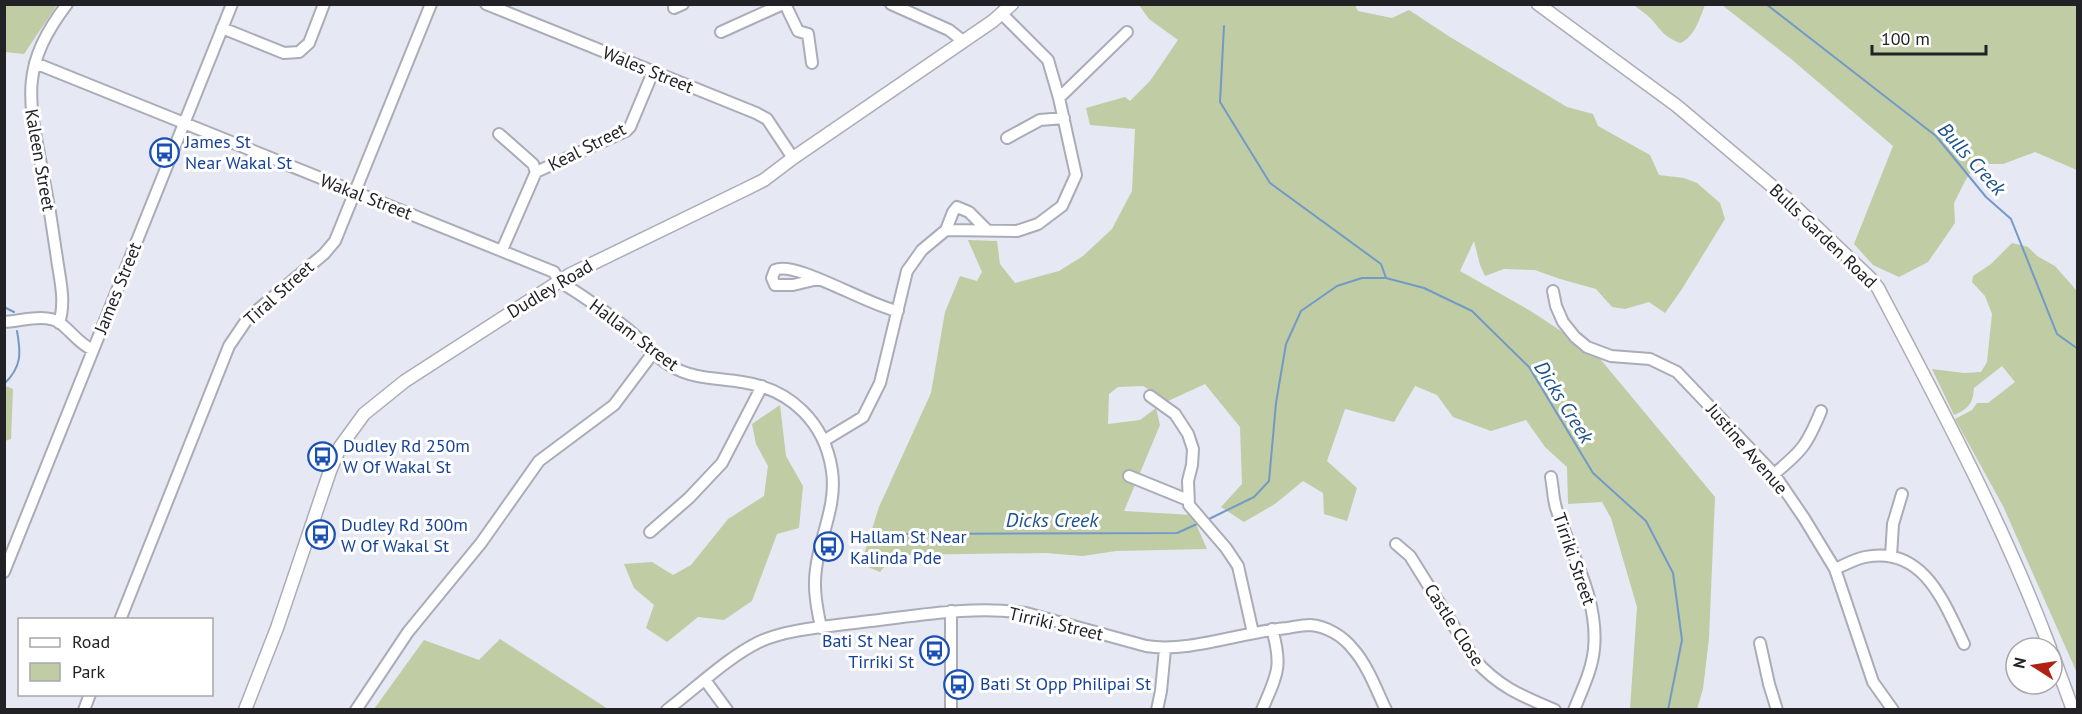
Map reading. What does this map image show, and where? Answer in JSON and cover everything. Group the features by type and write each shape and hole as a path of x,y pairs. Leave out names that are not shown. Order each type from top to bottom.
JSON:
{"main road":[{"name":"Dudley Road","path":"245,710 277,628 340,447 353,428 376,403 405,381 559,281 764,180 1002,14 1012,4"},
{"name":"Bulls Garden Road","path":"1538,4 1677,106 1786,198 1870,278 1878,288 1945,415 2004,533 2046,636"},
{"path":"2064,686 2073,710"}],"street":[{"name":"Kaleen Street","path":"59,323 63,301 30,106 30,92 35,63 44,40 67,4"},
{"name":"James Street","path":"4,572 231,4"},
{"path":"222,28 284,53 299,52 309,43 324,4"},
{"name":"Tiral Street","path":"121,618 229,346 248,318 324,254 335,241 431,4"},
{"name":"Wales Street","path":"486,4 756,113 767,119 793,158"},
{"path":"721,32 784,4 798,31 808,34 812,63"},
{"path":"891,4 949,30 963,41"},
{"path":"946,230 1017,231 1038,224 1062,206 1076,175 1064,118 1048,60 1002,14"},
{"path":"1059,98 1127,32"},
{"name":"Wakal Street","path":"35,63 502,250 554,272 559,281"},
{"name":"Keal Street","path":"502,250 536,172 630,127 653,72"},
{"path":"1007,138 1040,120 1064,118"},
{"path":"499,134 532,164 536,172"},
{"path":"825,440 863,417 880,383 907,271 922,250 946,230 957,207 969,212 986,230"},
{"path":"818,279 870,303 898,311"},
{"name":"Hallam Street","path":"559,281 627,328 652,353 669,365 686,373 762,386 786,397 806,414 825,440 830,457 833,485 833,498 816,568 816,601 821,628"},
{"name":"Justine Avenue","path":"1553,291 1563,322 1587,347 1611,356 1650,359 1677,372 1774,474 1834,569 1873,682 1893,710"},
{"path":"4,322 41,318 59,323 78,341 93,350"},
{"path":"356,710 408,632 481,543 539,461 614,405 652,353"},
{"path":"651,532 723,463 762,386"},
{"path":"1150,396 1175,414 1183,424 1193,449 1188,481 1188,500 1238,566 1253,633"},
{"path":"1774,474 1798,454 1810,438 1821,411"},
{"path":"1129,476 1188,500"},
{"name":"Tirriki Street","path":"1551,477 1555,506 1593,614 1594,651 1588,675 1574,710"},
{"path":"1891,556 1893,524 1902,494"},
{"name":"Castle Close","path":"1396,544 1410,556 1475,660 1487,674 1517,694 1555,710"},
{"path":"1834,569 1865,557 1891,556 1911,564 1927,576 1940,594 1965,644"},
{"name":"Tirriki Street","path":"667,710 759,642 770,638 821,628 951,611 1007,610 1165,649 1272,629 1310,625 1324,628 1344,639 1360,659 1386,710"},
{"path":"951,611 951,710"},
{"path":"1262,710 1278,668 1279,656 1272,629"},
{"path":"1760,643 1777,710"},
{"path":"1157,710 1165,649"},
{"path":"705,680 727,710"}],"green space":[{"path":"5,4 57,5 24,54 5,52"},
{"path":"1139,5 1355,5 1358,11 1392,18 1409,10 1567,107 1593,114 1598,126 1650,155 1659,175 1684,178 1697,183 1720,203 1725,219 1665,313 1649,302 1625,309 1612,307 1596,289 1535,270 1504,269 1485,276 1474,241 1460,271 1529,310 1596,354 1715,497 1709,638 1703,689 1697,709 1630,709 1637,607 1611,518 1602,502 1568,504 1567,467 1545,447 1526,420 1491,431 1453,417 1437,395 1415,386 1394,422 1345,409 1327,461 1357,488 1347,521 1324,514 1323,493 1303,481 1275,504 1244,522 1221,507 1242,484 1240,427 1205,384 1168,401 1143,386 1118,387 1109,394 1108,424 1140,420 1156,408 1160,425 1124,511 1192,515 1207,549 1116,551 1083,556 1046,553 894,555 880,572 861,564 879,507 931,393 945,312 960,276 977,281 982,272 968,240 997,241 1000,264 1015,283 1059,271 1083,256 1112,229 1132,191 1135,129 1090,125 1086,108 1125,97 1130,101 1150,81 1178,40 1149,19"},
{"path":"1634,5 1705,5 1693,32 1680,43 1664,34"},
{"path":"1722,5 2077,5 2077,170 2035,152 2003,164 1976,164 1954,203 1955,223 1928,262 1899,277 1873,265 1854,244 1893,146 1790,58"},
{"path":"2012,243 2028,247 2037,256 2055,266 2077,291 2077,673 2064,644 2064,636 2061,636 2003,506 1955,419 1972,410 1977,403 1988,403 2015,382 2002,366 1974,388 1969,405 1954,415 1932,369 1964,373 1981,372 1987,362 1992,314 1985,296 1972,282 1973,276 1991,264"},
{"path":"5,386 13,389 11,439 5,441"},
{"path":"780,405 786,456 803,486 799,528 777,534 752,601 724,620 698,617 667,642 646,628 654,605 634,588 624,564 652,562 673,575 691,565 728,519 764,496 768,466 756,444 752,424"},
{"path":"500,639 608,709 374,709 424,640 479,660"}],"waterway":[{"name":"Bulls Creek","path":"1766,4 1936,136 1986,197 2011,219 2057,334 2078,349"},
{"path":"1224,26 1220,102 1270,183 1381,264 1386,278"},
{"name":"Dicks Creek","path":"1209,519 1254,497 1269,481 1276,403 1286,344 1301,311 1337,286 1362,278 1386,278 1424,288 1472,311 1529,367 1593,473 1646,521 1673,573 1682,640 1668,710"},
{"path":"4,307 14,312"},
{"path":"4,384 14,372 19,359 17,331"},
{"name":"Dicks Creek","path":"905,534 1177,533 1197,524"}],"place":[{"name":"James St Near Wakal St","path":"164,152"},
{"name":"Dudley Rd 250m W Of Wakal St","path":"322,456"},
{"name":"Dudley Rd 300m W Of Wakal St","path":"320,535"},
{"name":"Hallam St Near Kalinda Pde","path":"829,547"},
{"name":"Bati St Near Tirriki St","path":"935,651"},
{"name":"Bati St Opp Philipai St","path":"959,684"}]}
